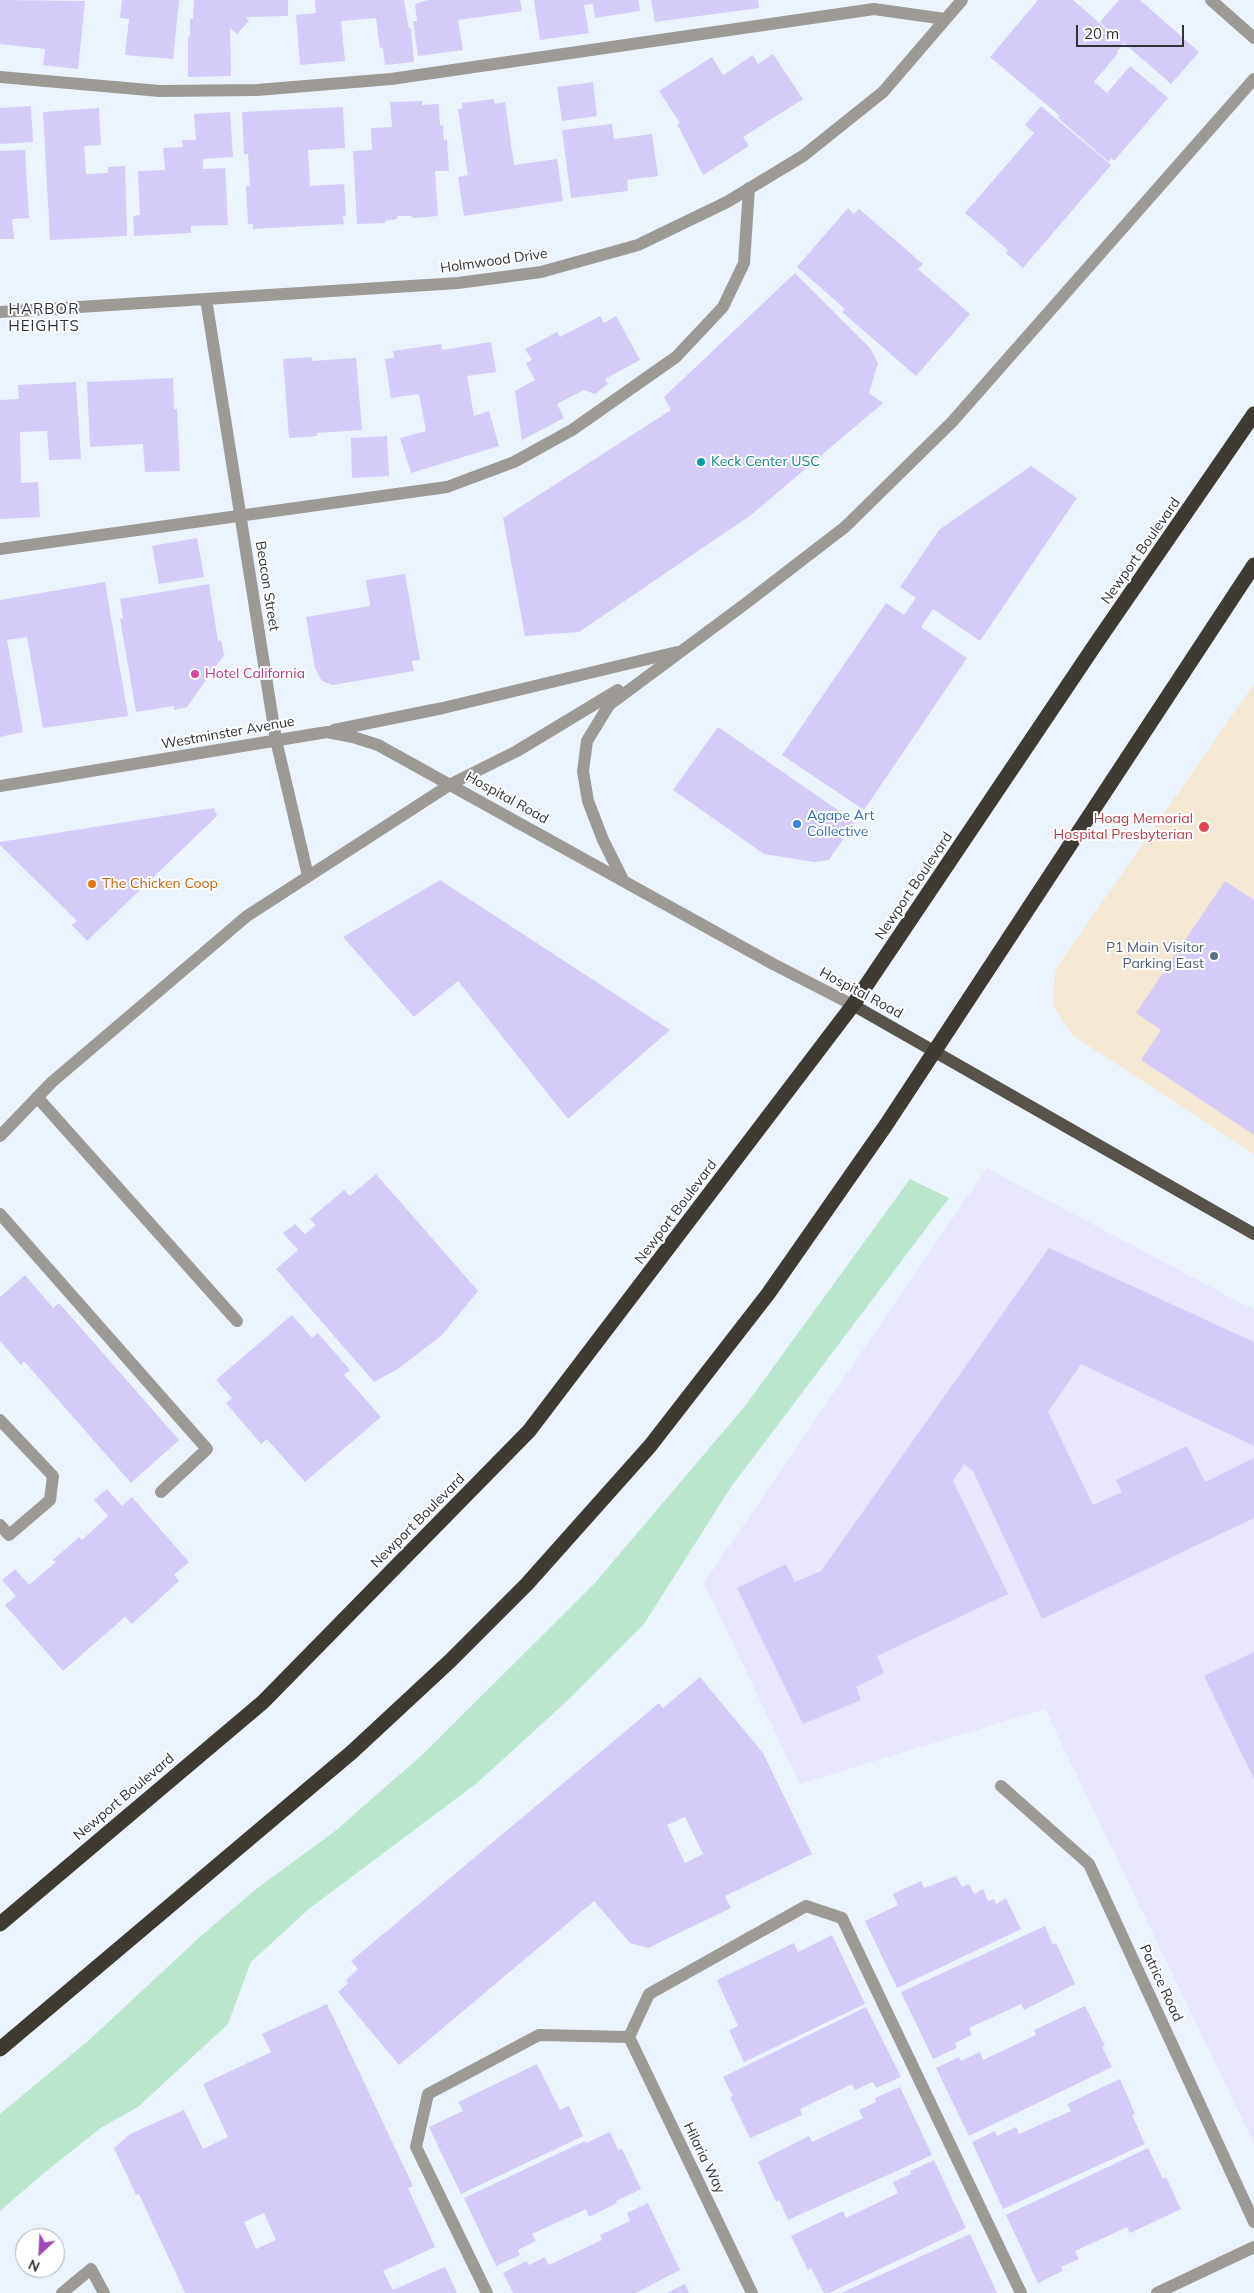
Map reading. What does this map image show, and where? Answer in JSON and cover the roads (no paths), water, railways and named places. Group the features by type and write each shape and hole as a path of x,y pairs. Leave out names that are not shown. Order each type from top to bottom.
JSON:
{"highway":[{"name":"Newport Boulevard","path":"0,1924 263,1702 529,1431 853,1005 1097,642 1254,414"},
{"path":"0,2049 352,1752 450,1662 527,1584 650,1446 768,1294 886,1125 1254,565"}],"main road":[{"name":"Hospital Road","path":"853,1005 935,1050 1254,1234"}],"street":[{"name":"Holmwood Drive","path":"0,312 458,283 541,272 638,245 727,202 803,156 883,92 962,0"},
{"path":"1211,0 1254,38"},
{"path":"0,78 160,91 257,90 391,79 874,9 945,19"},
{"path":"623,880 602,840 588,801 583,771 587,742 609,705 845,527 946,429 1043,322 1254,79"},
{"path":"0,549 446,487 514,462 572,430 676,357 723,308 744,263 749,188"},
{"name":"Beacon Street","path":"206,299 276,740 308,876"},
{"path":"327,732 443,708 682,651"},
{"path":"0,1136 52,1082 247,916 451,784 516,751 682,651"},
{"name":"Westminster Avenue","path":"0,786 327,732 378,744 451,784"},
{"name":"Hospital Road","path":"451,784 773,964 853,1005"},
{"path":"37,1097 237,1321"},
{"path":"0,1214 207,1449 161,1492"},
{"path":"0,1420 53,1476 50,1500 9,1535 0,1526"},
{"name":"Patrice Road","path":"1000,1786 1089,1864 1254,2222"},
{"path":"487,2293 416,2147 428,2094 539,2036 629,2036 649,1994 806,1906 842,1918 1021,2293"},
{"name":"Hilaria Way","path":"629,2036 752,2293"},
{"path":"1157,2293 1254,2247"},
{"path":"62,2293 91,2268 104,2293"}],"place":[{"name":"Keck Center USC","path":"701,462"},
{"name":"Hotel California","path":"195,674"},
{"name":"Agape Art Collective","path":"797,824"},
{"name":"Hoag Memorial Hospital Presbyterian","path":"1204,827"},
{"name":"The Chicken Coop","path":"92,884"},
{"name":"P1 Main Visitor Parking East","path":"1214,956"}],"district":[{"name":"HARBOR HEIGHTS","path":"44,318"}]}
